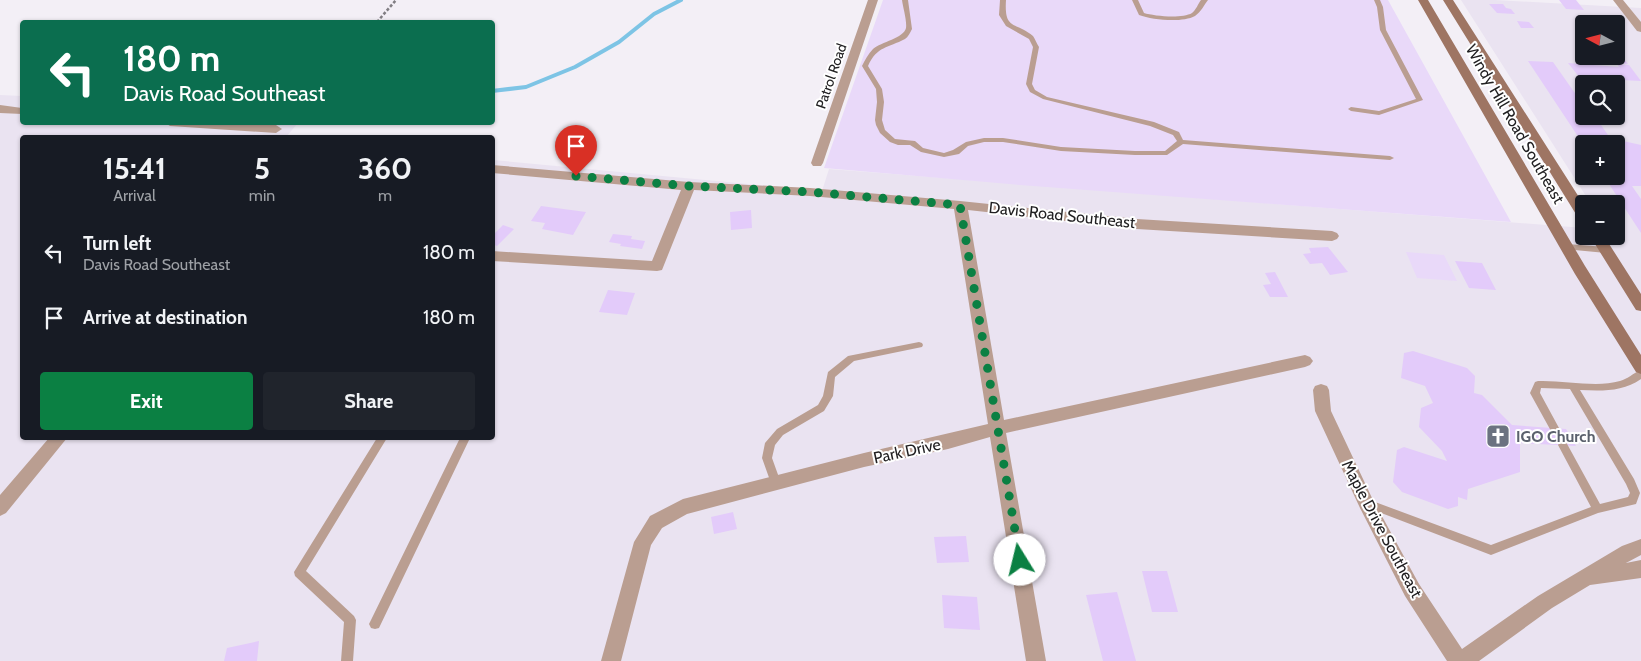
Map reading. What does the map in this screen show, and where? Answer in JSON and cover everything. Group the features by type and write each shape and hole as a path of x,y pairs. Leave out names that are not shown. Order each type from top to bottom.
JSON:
{"main road":[{"name":"Windy Hill Road Southeast","path":"1423,0 1566,247 1641,368"},
{"name":"Windy Hill Road Southeast","path":"1448,0 1575,202"},
{"path":"1603,245 1641,306"}],"street":[{"name":"Patrol Road","path":"817,163 873,0"},
{"path":"1618,0 1641,29"},
{"path":"0,110 20,111"},
{"path":"215,125 276,129"},
{"name":"Davis Road Southeast","path":"495,168 689,186 810,192 960,205 1138,224 1332,236"},
{"path":"495,256 657,266 689,186"},
{"path":"960,205 999,428 1036,661"},
{"name":"Park Drive","path":"611,661 644,542 656,522 683,507 864,460 948,442 999,428 1305,361"},
{"name":"Maple Drive Southeast","path":"1321,390 1323,411 1366,503 1412,590 1458,661"},
{"path":"0,508 57,440"},
{"path":"1462,661 1545,602 1628,552 1641,547"},
{"path":"1587,578 1641,569"}],"lane":[{"path":"905,0 908,29 904,36 890,41 872,53 865,66 879,89 881,100 878,119 880,131 891,140 901,144 912,143 921,150 944,155 956,152 966,144 984,140 1003,140 1061,149 1134,153 1167,153 1181,142 1390,158"},
{"path":"1003,0 1002,15 1008,25 1031,38 1036,47 1028,84 1032,91 1045,98 1152,124 1176,134 1181,142"},
{"path":"1135,0 1141,14 1149,17 1191,16 1197,12 1200,3 1205,0"},
{"path":"1351,109 1379,113 1420,100 1383,30 1380,20 1382,9 1377,0"},
{"path":"1566,247 1606,250"},
{"path":"776,483 767,458 770,443 780,432 821,408 828,396 831,375 851,358 919,345"},
{"path":"1554,428 1535,393 1538,385 1612,387 1630,382 1641,374"},
{"path":"1366,503 1491,550 1597,509 1632,501 1635,493 1572,385"},
{"path":"347,661 350,620 299,572 381,440"},
{"path":"375,624 463,440"},
{"path":"1563,446 1597,509"}],"path":[{"path":"378,20 396,0"}],"shaded area":[{"path":"883,0 1388,0 1511,222 1020,185 824,168"},
{"path":"1461,0 1495,0 1641,8 1641,661 0,661 0,95 20,96 20,125 296,125 288,135 20,135 20,440 495,440 495,160 822,191 829,169 1575,227 1575,245 1625,245 1625,195 1585,195 1579,185 1625,185 1625,135 1575,135 1575,179"},
{"path":"1406,252 1444,255 1457,281 1417,278"}],"building":[{"path":"1559,0 1576,0 1584,10 1566,9"},
{"path":"1489,4 1503,4 1515,14 1497,13"},
{"path":"1517,21 1529,22 1534,28 1521,28"},
{"path":"1528,61 1553,62 1575,93 1575,125 1601,125 1608,135 1577,135"},
{"path":"1568,63 1619,67 1618,65 1629,65 1641,81 1625,80 1625,75 1578,75"},
{"path":"1625,141 1641,145 1641,186 1632,186 1641,199 1641,233 1625,208 1625,195 1616,195 1610,185 1625,185"},
{"path":"541,206 586,212 573,235 542,229 545,223 531,221"},
{"path":"751,210 752,228 731,230 730,212"},
{"path":"503,225 514,229 497,246 495,245 495,233"},
{"path":"613,234 632,236 631,239 645,241 642,249 620,246 621,244 609,242"},
{"path":"1328,247 1348,272 1330,275 1322,263 1310,264 1303,254 1311,253 1309,248"},
{"path":"1455,261 1482,263 1496,290 1469,288"},
{"path":"1275,272 1288,297 1270,297 1263,285 1271,284 1265,273"},
{"path":"608,290 635,293 627,315 599,312"},
{"name":"IGO Church","path":"1413,351 1467,368 1475,376 1474,393 1482,395 1512,425 1566,429 1576,446 1520,443 1520,472 1468,489 1467,500 1458,497 1458,506 1448,509 1402,492 1393,482 1397,450 1404,447 1447,461 1442,451 1419,427 1421,408 1433,403 1425,386 1401,378 1404,353"},
{"path":"733,512 737,529 714,534 711,517"},
{"path":"966,536 969,562 937,563 934,537"},
{"path":"1142,571 1167,571 1178,612 1152,612"},
{"path":"1117,592 1136,661 1103,661 1086,595"},
{"path":"942,595 977,597 980,630 944,628"},
{"path":"259,641 257,661 224,661 227,648"}],"waterway":[{"path":"495,91 526,87 575,67 619,42 654,14 681,0"}],"place":[{"name":"IGO Church","path":"1498,436"}],"route":[{"path":"576,176 689,186 810,192 960,205 1020,560"}]}
